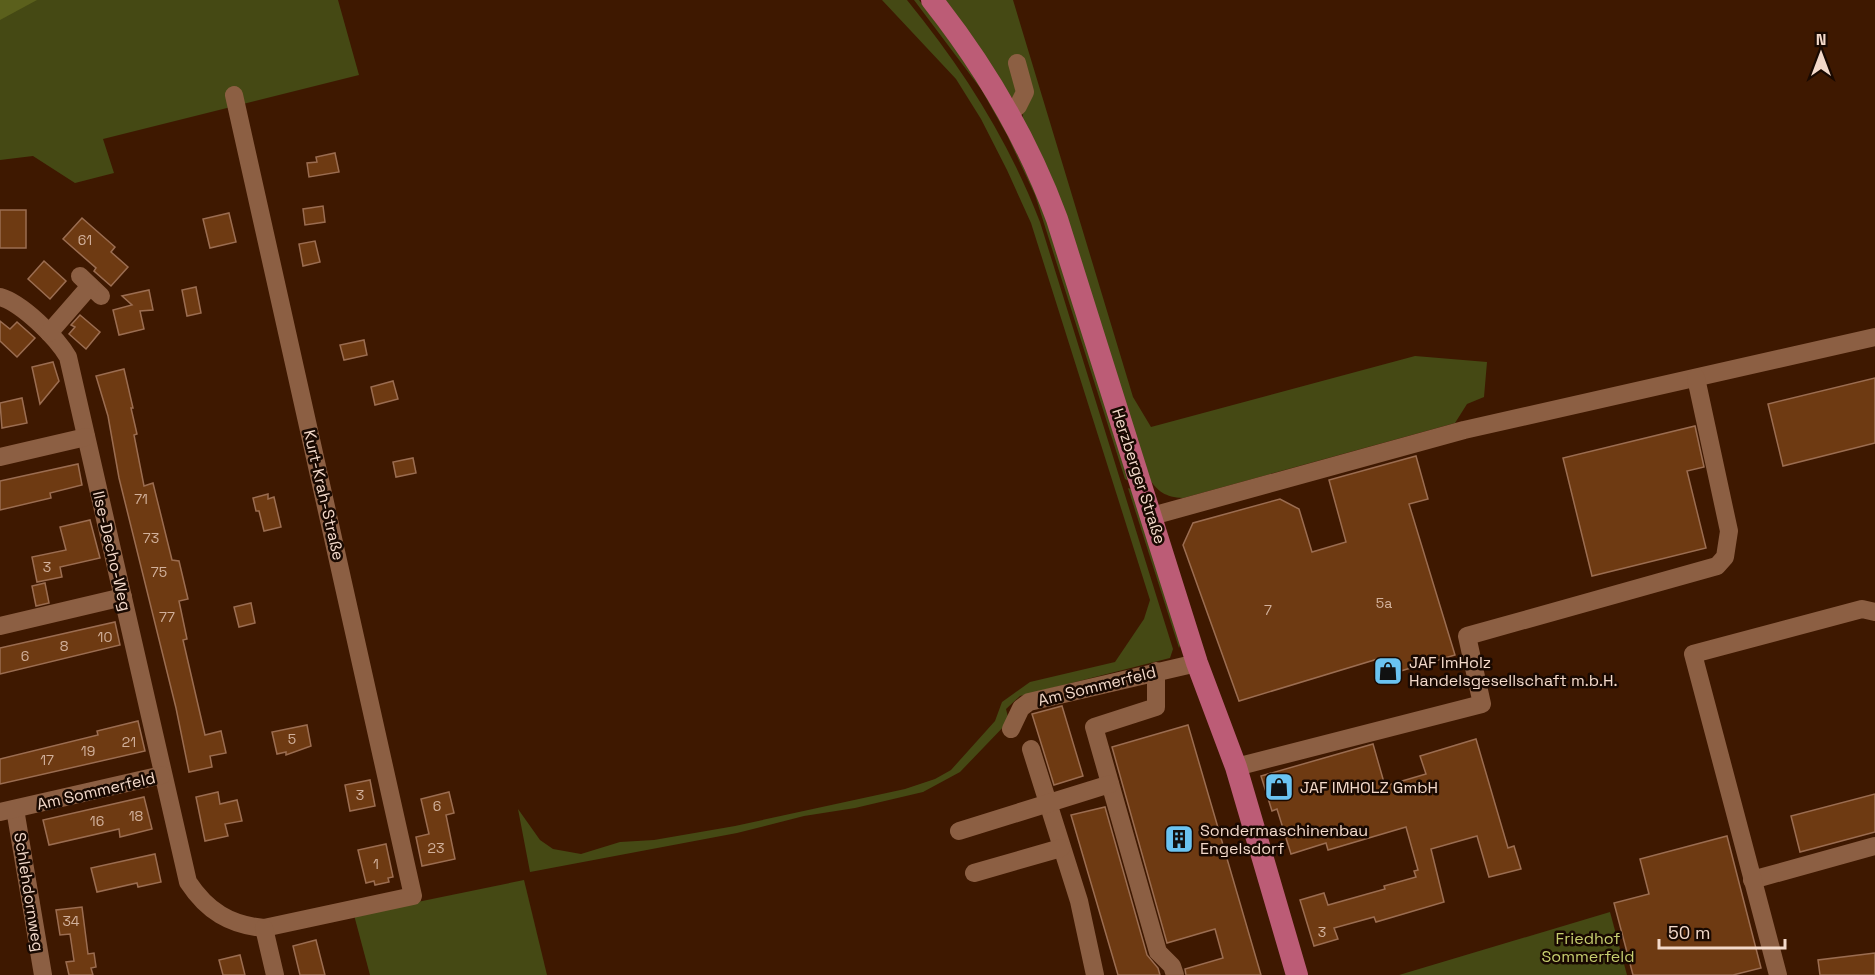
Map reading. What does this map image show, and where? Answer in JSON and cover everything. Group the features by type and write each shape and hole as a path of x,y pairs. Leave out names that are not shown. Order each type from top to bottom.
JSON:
{"main road":[{"name":"Herzberger Straße","path":"932,0 976,59 1010,113 1057,219 1197,663 1236,767 1297,975"}],"street":[{"path":"1010,113 1018,106 1025,92 1017,63"},
{"name":"Kurt-Krah-Straße","path":"234,95 413,896"},
{"path":"49,333 90,286"},
{"name":"Ilse-Decho-Weg","path":"0,297 13,303 49,333 68,357 162,775"},
{"path":"1152,516 1464,430 1875,337"},
{"path":"1236,767 1482,704 1467,636 1717,566 1725,557 1729,531 1696,378"},
{"path":"0,457 86,437"},
{"path":"0,626 123,597"},
{"path":"1778,975 1693,654 1862,609 1875,612"},
{"name":"Am Sommerfeld","path":"1011,729 1021,708 1029,702 1197,663"},
{"path":"1156,671 1156,707 1094,727 1158,952 1172,966 1175,975"},
{"path":"1030,749 1079,902 1095,975"},
{"name":"Am Sommerfeld","path":"8,811 162,775 188,882 209,908 224,918 244,926 264,928 413,896"},
{"path":"959,831 1110,784"},
{"name":"Schlehdornweg","path":"8,811 43,975"},
{"path":"1752,880 1875,846"},
{"path":"974,873 1061,848"},
{"path":"264,928 275,975"}],"green space":[{"path":"0,0 37,0 0,20"},
{"path":"28,0 338,0 359,75 103,139 114,173 75,183 33,156 0,160 0,13"},
{"path":"882,0 907,0 947,52 999,133 1027,191 1040,222 1173,649 1170,658 1020,696 1006,709 1009,721 960,772 923,792 855,808 804,816 737,833 530,872 518,809 540,840 553,849 581,854 620,842 654,840 735,826 905,789 935,779 951,770 995,721 1002,702 1030,682 1115,662 1144,619 1150,600 1031,223 981,119 956,79"},
{"path":"914,0 919,0 984,87 1049,219 1131,482 1125,479 1035,195 1007,135 981,89"},
{"path":"943,0 1013,0 1133,397 1151,427 1415,356 1487,362 1484,397 1467,404 1455,423 1183,498 1162,493 1148,477 1023,119 1021,87 1014,99 1007,95"},
{"path":"1128,488 1133,490 1181,643 1179,648"},
{"path":"524,880 547,975 370,975 354,915"},
{"name":"Friedhof Sommerfeld","path":"1610,912 1627,975 1399,975"}],"building":[{"path":"335,153 339,172 309,177 307,163 317,162 316,157"},
{"path":"323,206 325,222 305,225 303,209"},
{"path":"0,210 26,210 26,248 0,248"},
{"path":"229,213 236,242 210,248 203,219"},
{"path":"82,218 115,247 111,252 128,267 111,286 94,271 96,268 63,239"},
{"path":"315,241 320,262 303,266 299,244"},
{"path":"44,261 66,281 50,299 28,279"},
{"path":"196,287 201,313 187,316 182,290"},
{"path":"149,290 153,310 140,311 144,329 119,335 113,310 132,305 122,296"},
{"path":"80,315 100,332 86,349 69,334 75,327 71,325"},
{"path":"0,321 10,329 17,322 35,338 17,357 0,341"},
{"path":"364,340 367,355 344,360 340,345"},
{"path":"53,362 59,381 40,404 32,367"},
{"path":"124,369 133,408 131,408 137,434 134,435 144,486 153,483 172,560 179,561 188,599 179,601 187,639 183,640 205,735 221,731 226,753 210,756 212,767 189,772 176,708 119,478 108,416 96,376"},
{"path":"1875,378 1875,443 1783,466 1768,404"},
{"path":"393,381 398,399 375,405 371,387"},
{"path":"22,398 27,423 2,428 0,403"},
{"path":"1695,426 1704,467 1687,471 1706,548 1592,576 1563,458"},
{"path":"1416,456 1428,499 1409,504 1455,655 1387,675 1381,658 1239,701 1183,545 1193,523 1280,499 1299,509 1312,552 1346,542 1329,480"},
{"path":"413,458 416,473 396,477 393,462"},
{"path":"78,464 82,485 50,493 51,498 0,510 0,481"},
{"path":"268,494 268,499 274,497 281,527 264,531 253,498"},
{"path":"90,520 100,558 60,567 62,577 37,582 32,557 66,550 60,527"},
{"path":"45,583 49,603 36,606 32,586"},
{"path":"251,603 255,623 239,627 234,607"},
{"path":"115,622 120,645 0,674 0,648"},
{"path":"1062,706 1083,776 1054,785 1032,714"},
{"path":"138,721 145,751 0,784 0,759 98,735 97,731"},
{"path":"307,725 311,746 286,755 286,752 277,754 272,732"},
{"name":"Sondermaschinenbau Engelsdorf","path":"1188,725 1261,975 1186,975 1185,969 1223,958 1215,929 1167,943 1112,747"},
{"path":"1476,739 1508,848 1514,846 1521,869 1489,877 1477,836 1431,849 1444,902 1376,922 1374,917 1334,928 1338,939 1314,946 1300,900 1324,893 1328,905 1385,889 1384,886 1416,877 1414,871 1418,870 1406,827 1328,850 1326,843 1291,854 1277,809 1272,811 1261,776 1373,744 1385,786 1426,774 1420,756"},
{"path":"370,780 375,806 350,811 345,785"},
{"path":"218,792 220,804 237,800 242,821 225,824 228,836 205,841 196,797"},
{"path":"449,792 454,813 446,815 455,859 422,866 416,837 429,834 421,799"},
{"path":"1875,794 1875,832 1800,852 1791,816"},
{"path":"144,797 152,829 120,837 119,829 49,845 43,820"},
{"path":"1105,807 1147,955 1158,968 1160,975 1118,975 1071,815"},
{"path":"1727,836 1761,968 1733,975 1633,975 1614,903 1649,894 1640,859"},
{"path":"386,844 393,877 388,878 389,882 375,885 374,881 366,883 358,850"},
{"path":"155,854 161,882 138,887 137,883 97,892 91,868"},
{"path":"82,907 88,954 94,953 96,967 91,968 93,975 69,975 66,962 74,961 70,934 60,935 56,910"},
{"path":"316,940 325,975 300,975 293,946"},
{"path":"1875,953 1875,975 1820,975 1818,960"},
{"path":"240,955 245,975 223,975 219,960"}],"place":[{"name":"JAF ImHolz Handelsgesellschaft m.b.H.","path":"1388,671"},
{"name":"JAF IMHOLZ GmbH","path":"1279,787"},
{"name":"Sondermaschinenbau Engelsdorf","path":"1179,839"}]}
